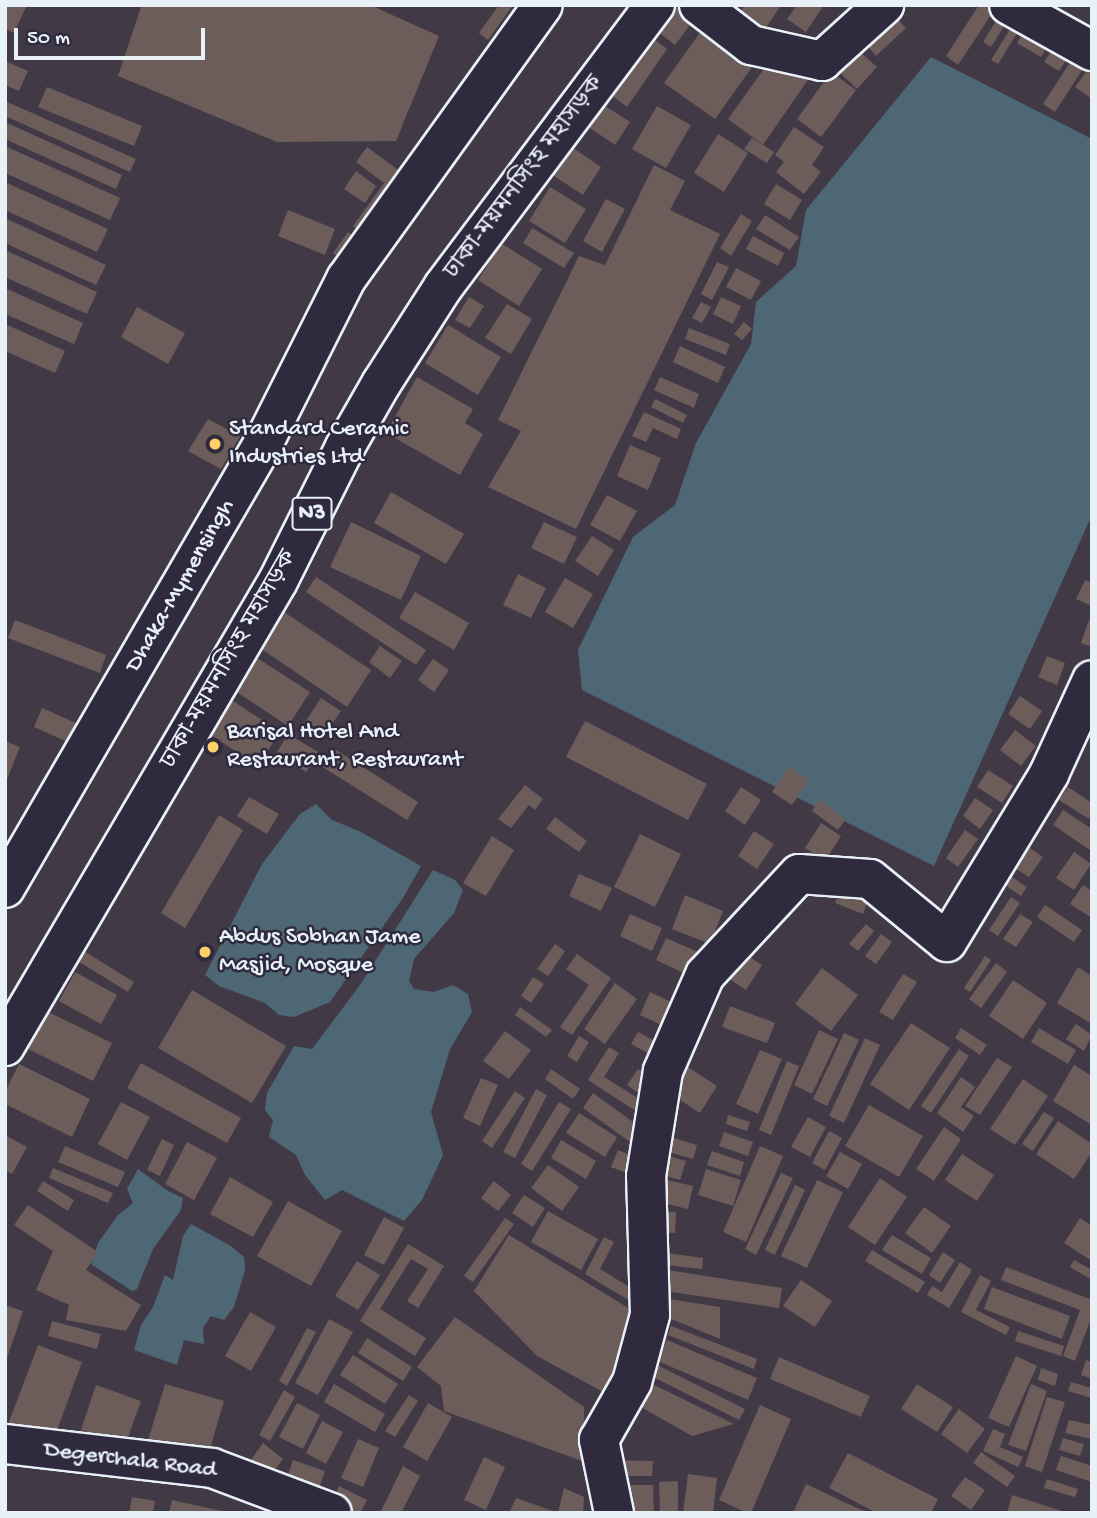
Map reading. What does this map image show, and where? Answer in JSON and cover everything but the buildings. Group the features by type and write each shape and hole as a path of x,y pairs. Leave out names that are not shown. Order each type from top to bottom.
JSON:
{"main road":[{"name":"Dhaka-Mymensingh","path":"5,888 263,444 346,279 543,5"},
{"name":"ঢাকা-ময়মনসিংহ মহাসড়ক","path":"5,1046 278,581 345,447 381,384 443,287 655,5"},
{"path":"699,5 751,45 822,61 884,5"},
{"path":"1009,5 1092,51"},
{"path":"614,1513 599,1440 632,1382 650,1315 648,1163 663,1071 705,975 799,874 870,880 947,942 1049,774 1092,680"},
{"name":"Degerchala Road","path":"5,1444 212,1468 332,1513"}],"water":[{"path":"931,57 1092,139 1092,515 934,866 582,690 578,650 633,537 675,505 696,443 751,344 756,302 796,266 806,210"},
{"path":"316,804 332,820 359,831 421,866 403,898 330,1002 294,1017 279,1015 265,1003 219,986 205,975 262,864 300,814"},
{"path":"433,870 455,880 463,890 454,913 414,959 409,981 414,989 434,992 453,985 468,994 472,1012 450,1049 431,1112 443,1155 422,1200 404,1221 342,1190 325,1200 305,1175 296,1155 269,1137 273,1120 265,1110 267,1093 294,1046 312,1049 360,985"},
{"path":"138,1169 168,1191 183,1198 181,1210 153,1249 137,1289 132,1291 91,1264 98,1243 118,1215 133,1203 127,1189"},
{"path":"191,1224 231,1246 244,1257 245,1270 234,1307 224,1320 211,1316 203,1328 204,1344 184,1340 177,1365 134,1350 141,1325 153,1307 165,1275 173,1280 183,1236"}],"place":[{"name":"Standard Ceramic Industries Ltd","path":"215,444"},
{"name":"Barisal Hotel And Restaurant, Restaurant","path":"213,747"},
{"name":"Abdus Sobhan Jame Masjid, Mosque","path":"205,952"}]}
